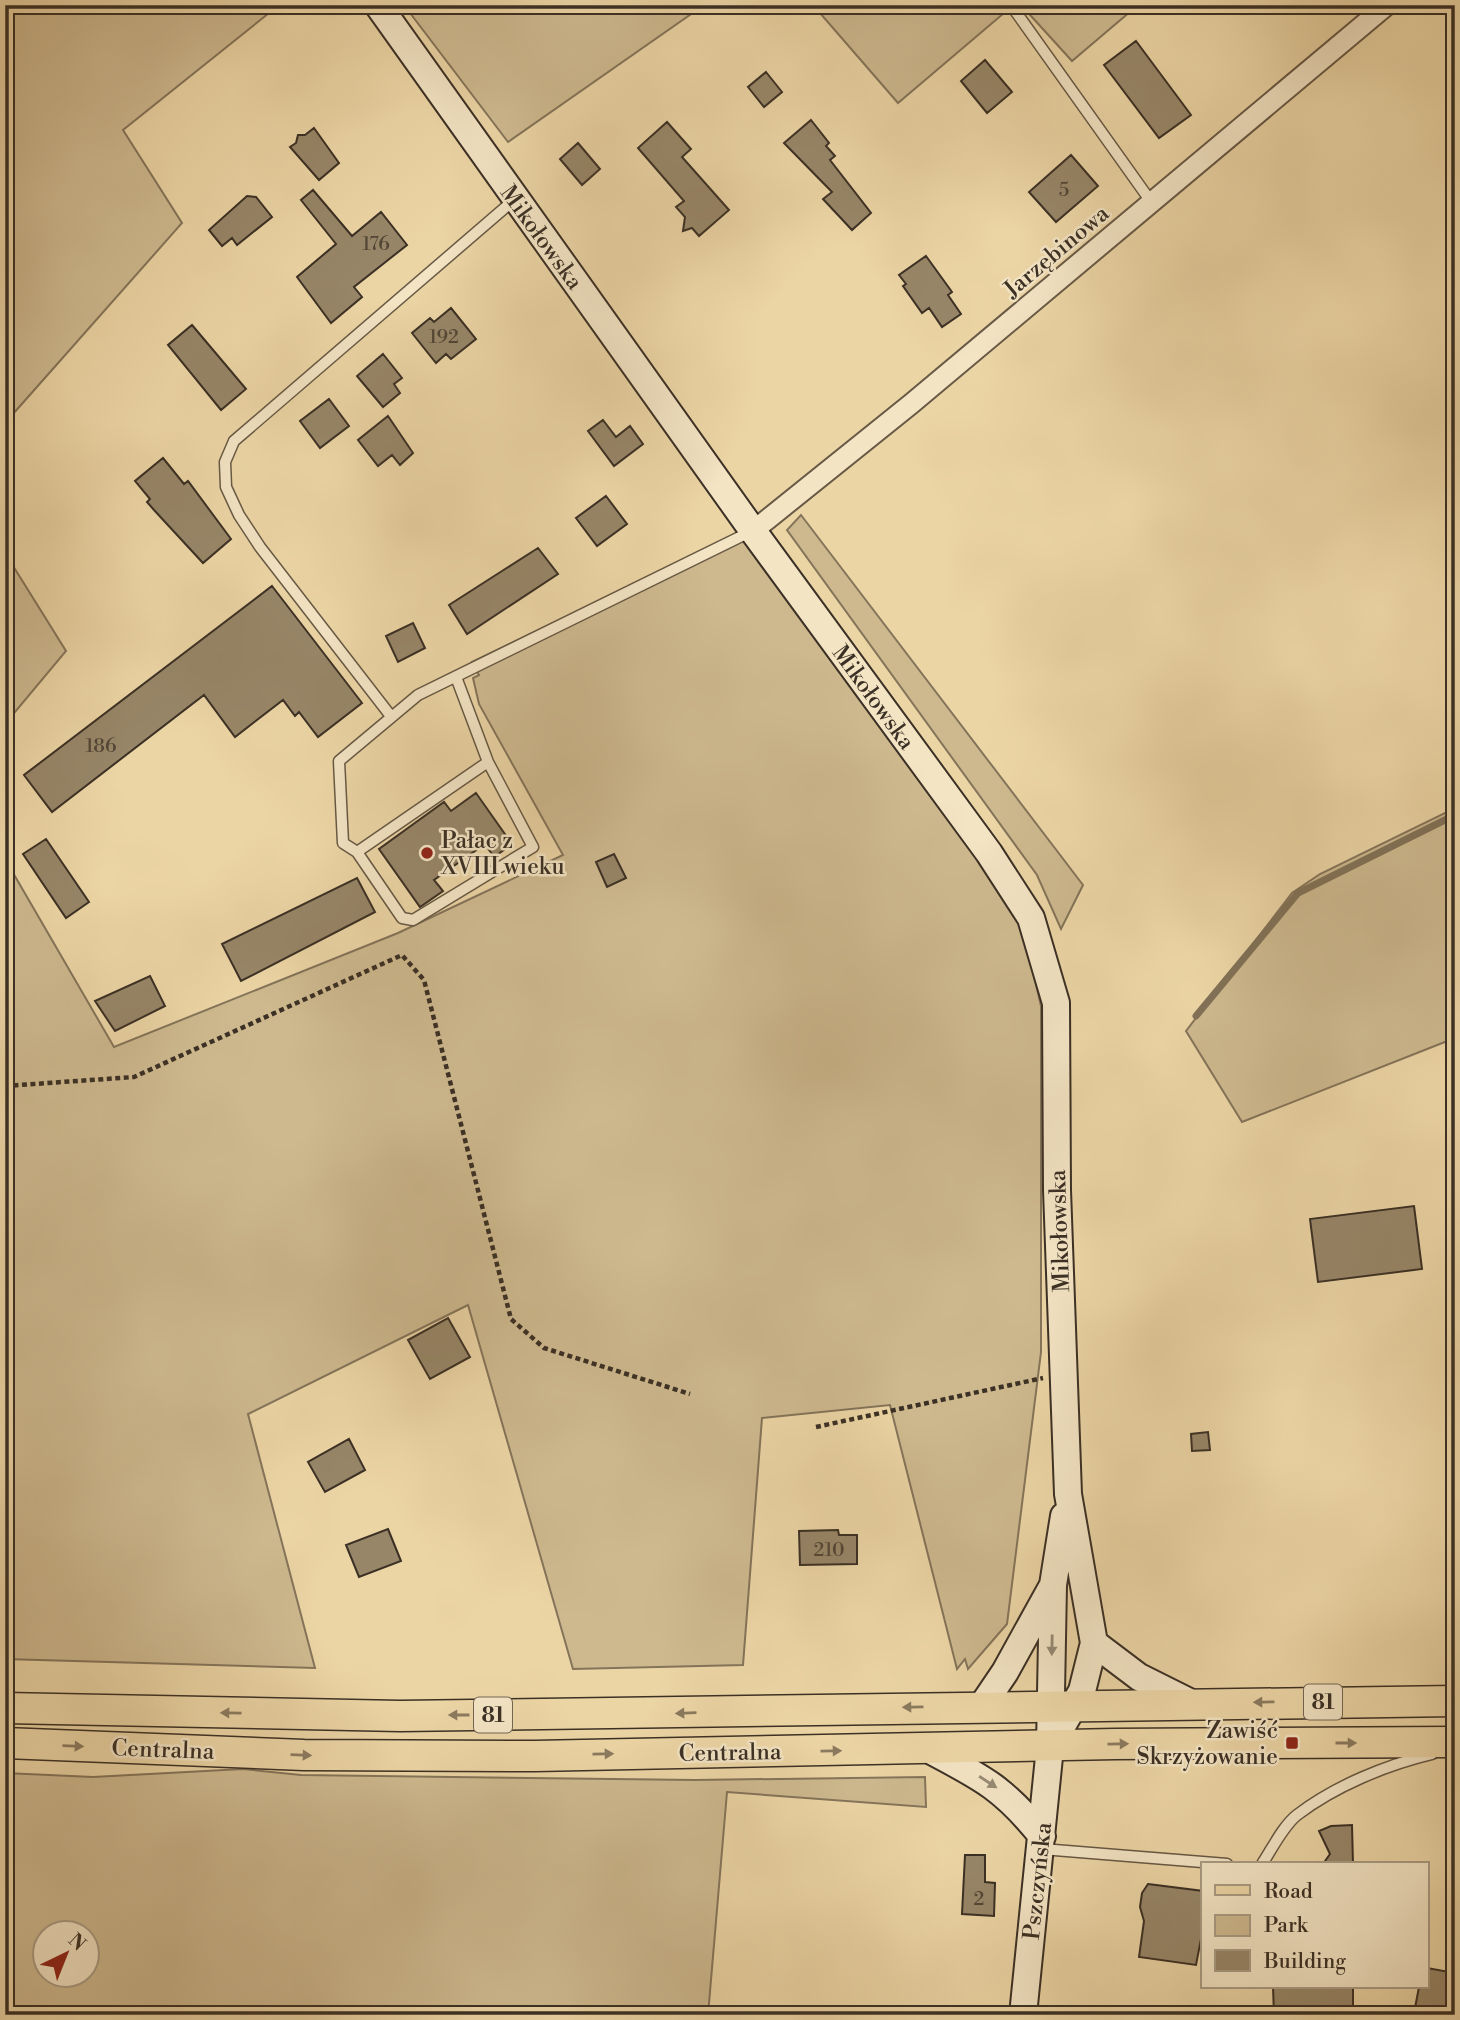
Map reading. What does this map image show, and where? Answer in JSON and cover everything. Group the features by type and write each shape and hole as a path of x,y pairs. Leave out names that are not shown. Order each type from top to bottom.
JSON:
{"main road":[{"name":"Mikołowska","path":"378,5 514,200 989,853 1031,918 1056,1003 1057,1190 1068,1494 1094,1643 1089,1671 1063,1705 1050,1747"},
{"name":"Mikołowska","path":"1063,1705 1053,1585 1068,1494"},
{"path":"982,1706 1005,1672 1053,1585"},
{"path":"1094,1643 1139,1677 1191,1703"},
{"name":"Centralna","path":"5,1708 413,1716 1455,1701"},
{"name":"Centralna","path":"5,1743 304,1755 535,1756 1455,1742"},
{"name":"Pszczyńska","path":"1023,2015 1050,1747"},
{"path":"928,1749 993,1784 1009,1798 1042,1843"}],"street":[{"name":"Jarzębinowa","path":"753,531 911,404 1387,5"}],"lane":[{"path":"1011,5 1152,202"},
{"path":"390,715 260,547 226,487 225,463 234,441 514,200"},
{"path":"456,677 488,762 533,847 413,920 402,918 356,852 343,843 339,761 390,715 418,695 753,531"},
{"path":"356,852 488,762"},
{"path":"1263,1862 1295,1816 1354,1782 1407,1760 1455,1749"},
{"path":"1042,1843 1209,1862"}],"path":[{"path":"5,1086 134,1077 402,955 424,980 511,1319 544,1348 690,1394"},
{"path":"816,1427 1064,1373"}],"green space":[{"path":"5,5 279,5 123,130 182,223 5,423"},
{"path":"404,5 704,5 508,142"},
{"path":"813,5 1019,5 1004,13 898,103"},
{"path":"1021,5 1138,5 1072,61"},
{"path":"801,515 1083,885 1061,929 1037,875 787,530"},
{"path":"762,523 1019,911 1041,1006 1041,1352 1007,1624 968,1669 965,1659 957,1669 890,1405 762,1418 743,1665 573,1669 468,1305 248,1414 315,1668 5,1659 5,859 114,1047 398,933 563,855 479,704 473,678 479,675 472,662"},
{"path":"5,553 66,651 5,724"},
{"path":"1455,808 1455,1038 1242,1122 1186,1031 1292,893 1320,874"},
{"path":"243,1769 301,1775 695,1780 925,1777 926,1807 727,1792 708,2015 5,2015 5,1773 93,1777"}],"building":[{"path":"1136,41 1191,115 1159,138 1104,65"},
{"path":"985,60 1012,92 987,113 961,81"},
{"path":"766,72 782,92 764,107 748,87"},
{"path":"811,120 829,143 826,146 835,156 830,160 871,213 852,230 823,199 832,192 784,143"},
{"path":"667,122 691,149 682,157 729,210 699,236 692,228 683,231 685,217 676,207 684,201 638,148"},
{"path":"314,128 339,163 319,180 290,147 296,143 298,135 305,135"},
{"path":"578,143 600,169 582,185 560,159"},
{"path":"1071,155 1098,186 1056,222 1029,192"},
{"path":"313,190 352,236 381,212 407,245 354,287 362,297 331,323 297,277 336,244 301,200"},
{"path":"247,196 256,197 272,217 237,245 232,238 222,246 209,230"},
{"path":"926,256 952,292 948,295 961,314 942,327 929,308 922,313 903,286 906,284 899,275"},
{"path":"451,308 476,339 451,359 446,354 436,363 412,333 430,318 434,322"},
{"path":"192,325 246,389 221,410 168,345"},
{"path":"383,354 402,378 394,384 400,393 383,407 357,376"},
{"path":"329,399 349,426 320,448 300,421"},
{"path":"388,416 413,453 400,465 392,455 378,466 358,440"},
{"path":"603,420 616,437 630,426 643,444 614,466 588,431"},
{"path":"163,458 184,484 188,481 231,539 203,563 147,502 150,499 135,481"},
{"path":"606,496 627,524 597,546 576,518"},
{"path":"538,548 558,574 467,634 449,605"},
{"path":"272,586 362,703 318,737 299,712 295,716 283,700 235,737 204,695 52,812 24,775"},
{"path":"413,623 425,648 398,662 386,636"},
{"name":"Pałac z XVIII wieku","path":"476,793 512,844 494,857 485,844 434,880 443,891 420,907 379,849 444,802 451,811"},
{"path":"46,839 89,902 66,918 23,854"},
{"path":"614,854 626,878 607,887 596,862"},
{"path":"357,878 375,912 241,981 222,944"},
{"path":"150,976 165,1006 115,1031 95,1001"},
{"path":"1414,1206 1422,1269 1318,1282 1310,1219"},
{"path":"448,1318 470,1357 430,1379 408,1340"},
{"path":"1208,1432 1210,1450 1192,1451 1191,1434"},
{"path":"349,1439 365,1470 325,1492 308,1462"},
{"path":"388,1529 401,1561 359,1577 346,1545"},
{"path":"838,1530 839,1535 857,1535 857,1564 800,1565 799,1531"},
{"path":"1352,1825 1353,1862 1324,1862 1330,1854 1319,1831 1331,1826"},
{"path":"965,1855 985,1855 985,1882 995,1883 994,1916 962,1914"},
{"path":"1148,1884 1201,1891 1201,1939 1196,1965 1139,1957 1144,1921 1140,1907 1142,1893"},
{"path":"1428,1968 1455,1973 1455,2015 1415,2008 1419,1988 1428,1988"},
{"path":"1273,1988 1353,1988 1353,2015 1274,2015"}],"waterway":[{"path":"1196,1016 1298,893 1455,815"}],"place":[{"name":"Pałac z XVIII wieku","path":"427,853"},
{"name":"Zawiść Skrzyżowanie","path":"1292,1743"}]}
